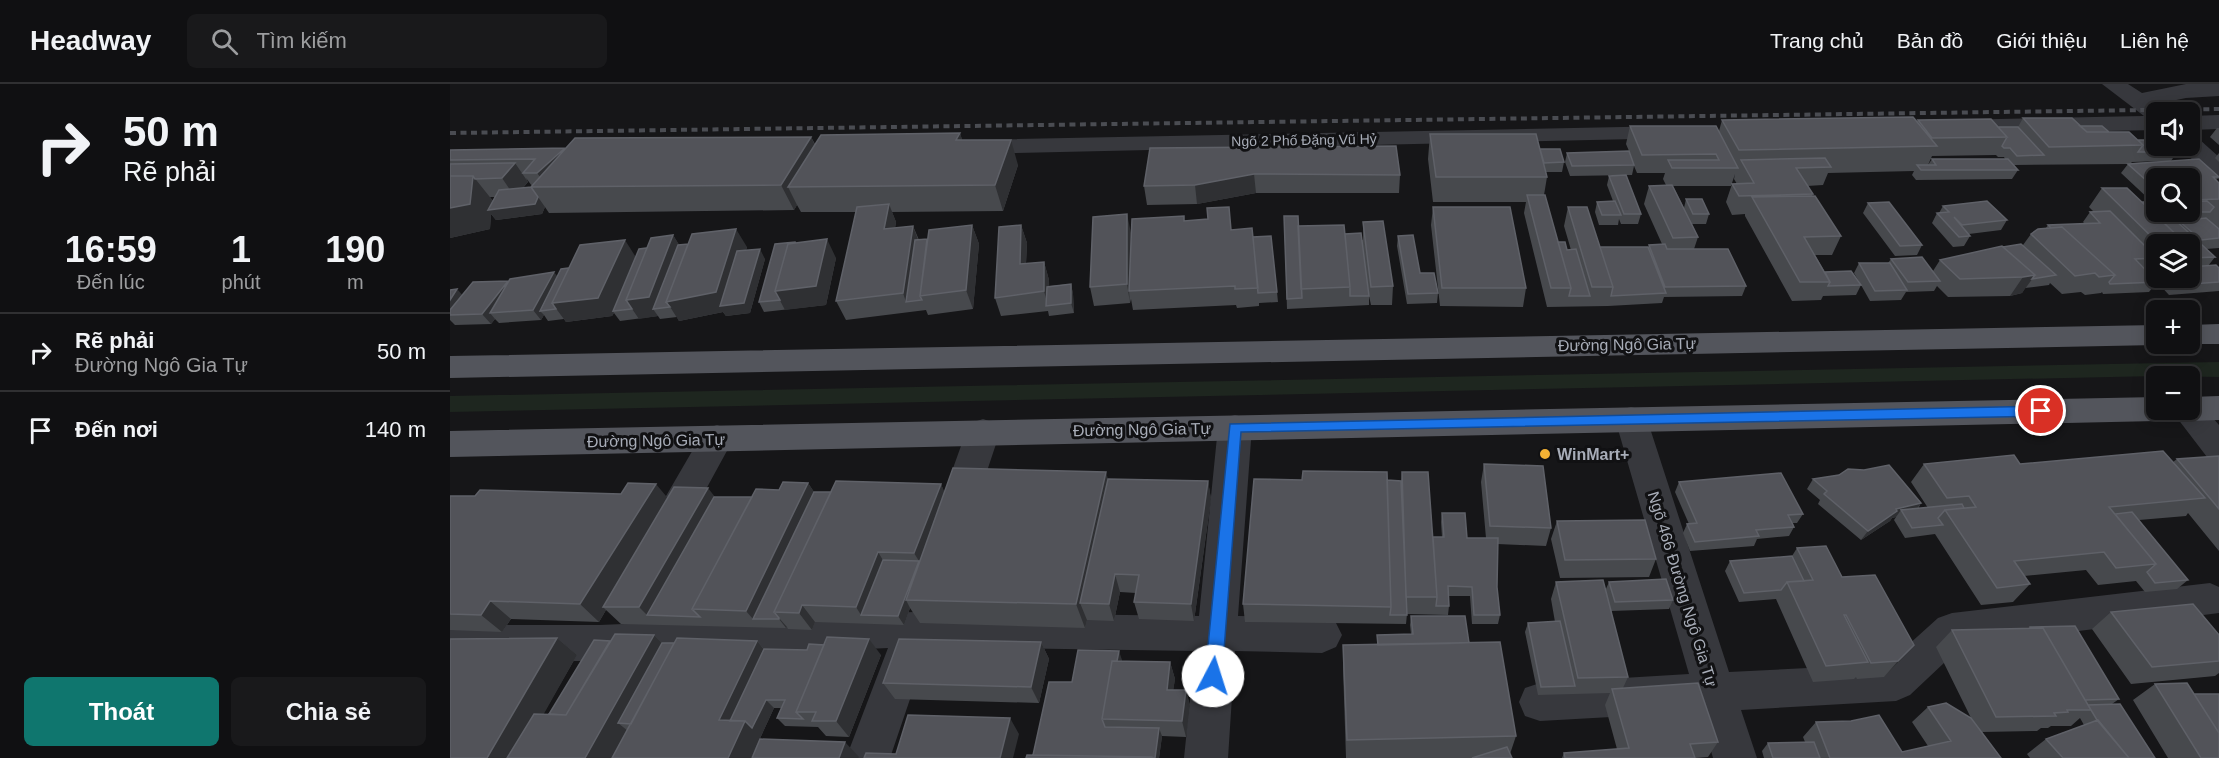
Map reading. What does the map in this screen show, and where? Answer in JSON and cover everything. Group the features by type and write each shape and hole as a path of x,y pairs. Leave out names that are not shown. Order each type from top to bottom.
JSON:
{"main road":[{"path":"2200,335 2219,334"},
{"name":"Đường Ngô Gia Tự","path":"450,367 2146,335"},
{"path":"2200,409 2219,408"},
{"name":"Đường Ngô Gia Tự","path":"450,444 2146,409"}],"street":[{"path":"2113,84 2146,107"},
{"path":"2138,101 2186,91 2219,88"},
{"path":"2200,123 2219,122"},
{"path":"1930,128 2146,123"},
{"name":"Ngõ 2 Phố Đặng Vũ Hỷ","path":"939,148 1691,132"},
{"path":"2200,153 2219,171"},
{"name":"Ngõ 466 Đường Ngô Gia Tự","path":"1631,419 1735,758"},
{"path":"2197,420 2219,448"},
{"path":"1206,758 1235,427"},
{"path":"944,544 984,432"},
{"path":"650,555 717,438"},
{"path":"1540,702 1896,682 1952,630 2210,600"},
{"path":"575,681 622,604"},
{"path":"868,758 920,613"},
{"path":"450,643 599,643 920,613 1217,635 1322,635"}],"shaded area":[{"path":"2219,362 2219,377 2200,377 2200,366 2146,366 2146,376 450,412 450,396"}],"building":[{"path":"1913,117 1937,146 1739,150 1722,120"},
{"path":"2023,118 2072,118 2087,132 2129,132 2143,145 2049,147"},
{"path":"1991,119 2007,137 1932,138 1918,120"},
{"path":"1630,126 1716,126 1738,168 1672,168 1668,160 1719,160 1716,154 1642,155"},
{"path":"2080,126 2102,126 2109,132 2087,132"},
{"path":"1998,127 2018,127 2044,155 2017,156 2010,148 2002,146 2007,137"},
{"path":"960,133 956,140 1011,140 995,185 788,187 821,135"},
{"path":"1430,134 1536,134 1547,177 1436,177"},
{"path":"811,137 781,185 531,187 575,138"},
{"path":"2138,140 2146,140 2146,152 2138,152 2143,145"},
{"path":"1396,146 1400,175 1254,174 1195,185 1144,186 1150,148"},
{"path":"565,148 537,173 523,173 535,159 450,160 450,150"},
{"path":"1540,149 1560,149 1564,162 1544,163"},
{"path":"1629,151 1634,165 1572,166 1567,153"},
{"path":"1825,158 1831,167 1796,168 1813,194 1739,196 1732,184 1754,183 1741,160"},
{"path":"1932,159 2008,159 2018,170 1921,170 1917,165 1936,165"},
{"path":"2199,159 2219,177 2213,177 2219,183 2219,199 2200,200 2200,168 2146,168 2146,180 2128,164"},
{"path":"515,163 502,178 475,179 473,176 450,176 450,164"},
{"path":"1626,175 1641,214 1624,214 1609,176"},
{"path":"450,176 473,176 470,204 450,208"},
{"path":"1672,185 1698,237 1673,238 1649,186"},
{"path":"531,187 538,197 535,204 488,210 499,190"},
{"path":"2102,188 2127,188 2146,206 2146,222 2163,222 2175,234 2149,234"},
{"path":"1527,195 1545,195 1571,288 1551,288"},
{"path":"1815,196 1841,236 1804,237 1830,282 1800,282 1752,197"},
{"path":"1686,199 1702,199 1709,214 1693,214"},
{"path":"1615,201 1621,215 1602,215 1597,202"},
{"path":"1987,201 2007,220 1962,225 1954,217 1970,236 1959,237 1937,213 1949,212 1943,206"},
{"path":"2200,201 2207,201 2214,207 2210,212 2200,212"},
{"path":"1889,202 1922,245 1900,246 1868,203"},
{"path":"889,204 884,229 913,226 903,293 836,301 857,207"},
{"path":"1229,207 1231,230 1252,228 1258,288 1235,289 1235,286 1129,291 1132,219 1184,216 1184,221 1208,219 1207,208"},
{"path":"1433,207 1510,207 1526,288 1442,288"},
{"path":"1568,207 1587,207 1613,287 1592,287"},
{"path":"2110,211 2146,247 2146,258 2135,259 2146,270 2146,282 2110,284 2109,282 2115,275 2062,227 2051,228 2048,225 2100,223 2090,212"},
{"path":"1127,214 1127,284 1090,287 1093,217"},
{"path":"1284,216 1298,216 1302,298 1287,299"},
{"path":"2206,218 2219,229 2219,238 2201,240 2200,234 2194,234 2180,222 2200,222 2200,219"},
{"path":"1383,221 1393,286 1371,287 1363,222"},
{"path":"2163,222 2177,222 2190,234 2176,234"},
{"path":"972,225 966,290 920,296 929,230"},
{"path":"1021,225 1020,264 1044,262 1044,291 995,298 999,227"},
{"path":"1344,225 1350,287 1301,289 1298,226"},
{"path":"2062,227 2115,275 2099,277 2095,273 2075,276 2031,234 2038,229"},
{"path":"736,229 716,292 666,302 692,234"},
{"path":"1361,233 1369,296 1350,296 1345,234"},
{"path":"673,235 649,297 626,300 651,238"},
{"path":"1413,235 1420,273 1434,273 1438,293 1408,294 1398,236"},
{"path":"1271,236 1277,292 1258,293 1253,237"},
{"path":"827,239 816,286 775,291 788,244"},
{"path":"927,239 920,296 922,300 906,302 915,240"},
{"path":"625,240 598,298 552,303 580,245"},
{"path":"795,242 788,244 775,291 780,300 759,302 775,244"},
{"path":"1558,242 1565,242 1567,250 1576,249 1590,296 1569,296 1571,288"},
{"path":"2200,243 2215,257 2200,258"},
{"path":"688,244 666,302 670,307 653,309 678,245"},
{"path":"1665,244 1667,249 1728,249 1746,286 1665,287 1649,245"},
{"path":"2021,244 2056,275 2032,279 2035,275 2003,247"},
{"path":"2002,246 2035,275 1960,279 1940,260"},
{"path":"1600,247 1648,247 1666,293 1611,296 1613,287"},
{"path":"647,248 626,300 632,309 613,311 639,249"},
{"path":"760,249 744,303 720,306 737,251"},
{"path":"1922,257 1940,281 1908,282 1891,259"},
{"path":"1859,263 1890,263 1907,290 1875,291"},
{"path":"2216,265 2219,268 2219,282 2200,283 2200,266"},
{"path":"569,268 552,303 556,309 540,311 561,269"},
{"path":"1851,271 1861,285 1828,286 1830,282 1825,272"},
{"path":"554,272 533,310 490,313 510,279"},
{"path":"508,281 482,314 450,315 450,310 473,282"},
{"path":"1071,284 1071,303 1046,306 1047,287"},
{"path":"457,289 450,300 450,290"},
{"path":"2163,451 2205,498 2109,507 2156,564 2116,568 2104,552 2014,561 2030,584 1997,588 1945,510 1976,507 1969,496 1947,498 1924,464 2014,455 2020,464"},
{"path":"2219,456 2219,509 2177,459"},
{"path":"1484,464 1543,466 1551,528 1490,526"},
{"path":"1889,465 1921,503 1896,509 1897,511 1868,531 1824,494 1827,491 1813,479 1839,475 1848,469 1864,470"},
{"path":"953,468 1106,472 1076,604 906,600"},
{"path":"1303,471 1387,472 1391,607 1243,604 1254,479 1302,480"},
{"path":"1402,472 1428,472 1437,597 1406,597"},
{"path":"1781,473 1803,514 1788,515 1794,527 1756,530 1759,536 1695,542 1687,524 1697,523 1679,482"},
{"path":"1108,479 1208,481 1191,604 1134,602 1139,575 1115,574 1109,604 1080,603"},
{"path":"1387,480 1401,481 1407,615 1390,615"},
{"path":"836,481 941,484 914,553 878,552 856,607 802,605 799,613 774,612"},
{"path":"783,482 808,483 746,611 692,609 756,489 779,490"},
{"path":"628,483 656,484 580,604 490,601 481,615 450,614 450,496 475,496 480,490 621,494"},
{"path":"674,487 708,488 639,607 603,607"},
{"path":"814,492 831,492 774,612 779,619 753,619"},
{"path":"714,497 752,497 692,609 700,617 647,615"},
{"path":"1962,504 1964,508 1945,510 1938,518 1943,525 1912,528 1901,510"},
{"path":"2132,512 2188,580 2155,583 2147,572 2156,564 2115,514"},
{"path":"1442,513 1465,513 1467,538 1498,538 1497,587 1500,615 1474,615 1472,587 1448,586 1449,606 1436,606 1433,537 1444,537"},
{"path":"1645,520 1656,559 1565,560 1557,521"},
{"path":"1826,546 1842,577 1875,575 1914,645 1898,661 1871,663 1844,615 1868,662 1826,666 1787,582 1813,580 1797,548"},
{"path":"1792,556 1804,581 1787,582 1781,590 1744,593 1730,561"},
{"path":"883,560 919,561 898,616 861,615"},
{"path":"1666,579 1673,600 1615,602 1609,582"},
{"path":"1603,580 1628,677 1578,678 1556,582"},
{"path":"2193,604 2219,635 2219,661 2152,667 2111,612"},
{"path":"1411,616 1465,616 1469,643 1378,645 1377,635 1413,634"},
{"path":"1560,621 1575,686 1541,687 1528,623"},
{"path":"2075,626 2119,699 2085,700 2043,628 2030,628"},
{"path":"2043,628 2091,710 2067,710 2068,712 2054,713 2056,716 1996,717 1952,630"},
{"path":"615,634 654,635 585,758 507,758 534,714 566,715"},
{"path":"827,637 869,639 836,721 812,721 816,712 796,712"},
{"path":"557,638 487,758 450,758 450,639"},
{"path":"677,638 757,641 719,720 745,721 728,758 612,758"},
{"path":"899,639 1041,642 1031,687 883,683"},
{"path":"594,640 610,641 566,715 549,714"},
{"path":"1500,642 1516,736 1347,740 1343,645"},
{"path":"662,643 674,643 631,724 618,723"},
{"path":"809,644 824,645 796,712 803,719 777,718 785,700 766,700 752,728 745,721 730,721 764,649 807,650"},
{"path":"1078,650 1119,651 1117,661 1112,661 1102,719 1105,727 1159,728 1155,758 1033,755 1049,682 1072,682"},
{"path":"1112,661 1170,662 1167,690 1186,690 1182,721 1102,719"},
{"path":"1698,683 1718,742 1690,744 1695,758 1565,758 1564,753 1629,748 1612,689"},
{"path":"2187,683 2219,733 2219,758 2201,758 2155,684"},
{"path":"2194,694 2219,694 2219,733"},
{"path":"1946,703 1971,718 2001,758 1830,758 1816,722 1851,721 1879,715 1902,752 1951,741 1928,707"},
{"path":"2120,704 2155,758 2129,758 2097,720 2088,705"},
{"path":"908,715 1010,718 1000,758 864,758 866,753 896,754"},
{"path":"2098,720 2129,758 2063,758 2046,739"},
{"path":"760,739 845,742 839,758 752,758"},
{"path":"1814,742 1820,758 1773,758 1768,743"},
{"path":"1507,747 1512,758 1472,758"},
{"path":"1027,755 1152,757 1152,758 1026,758"}],"railway":[{"path":"450,133 2219,109"}],"place":[{"name":"WinMart+","path":"1545,454"}],"route":[{"path":"1213,676 1235,427 2041,411"}]}
